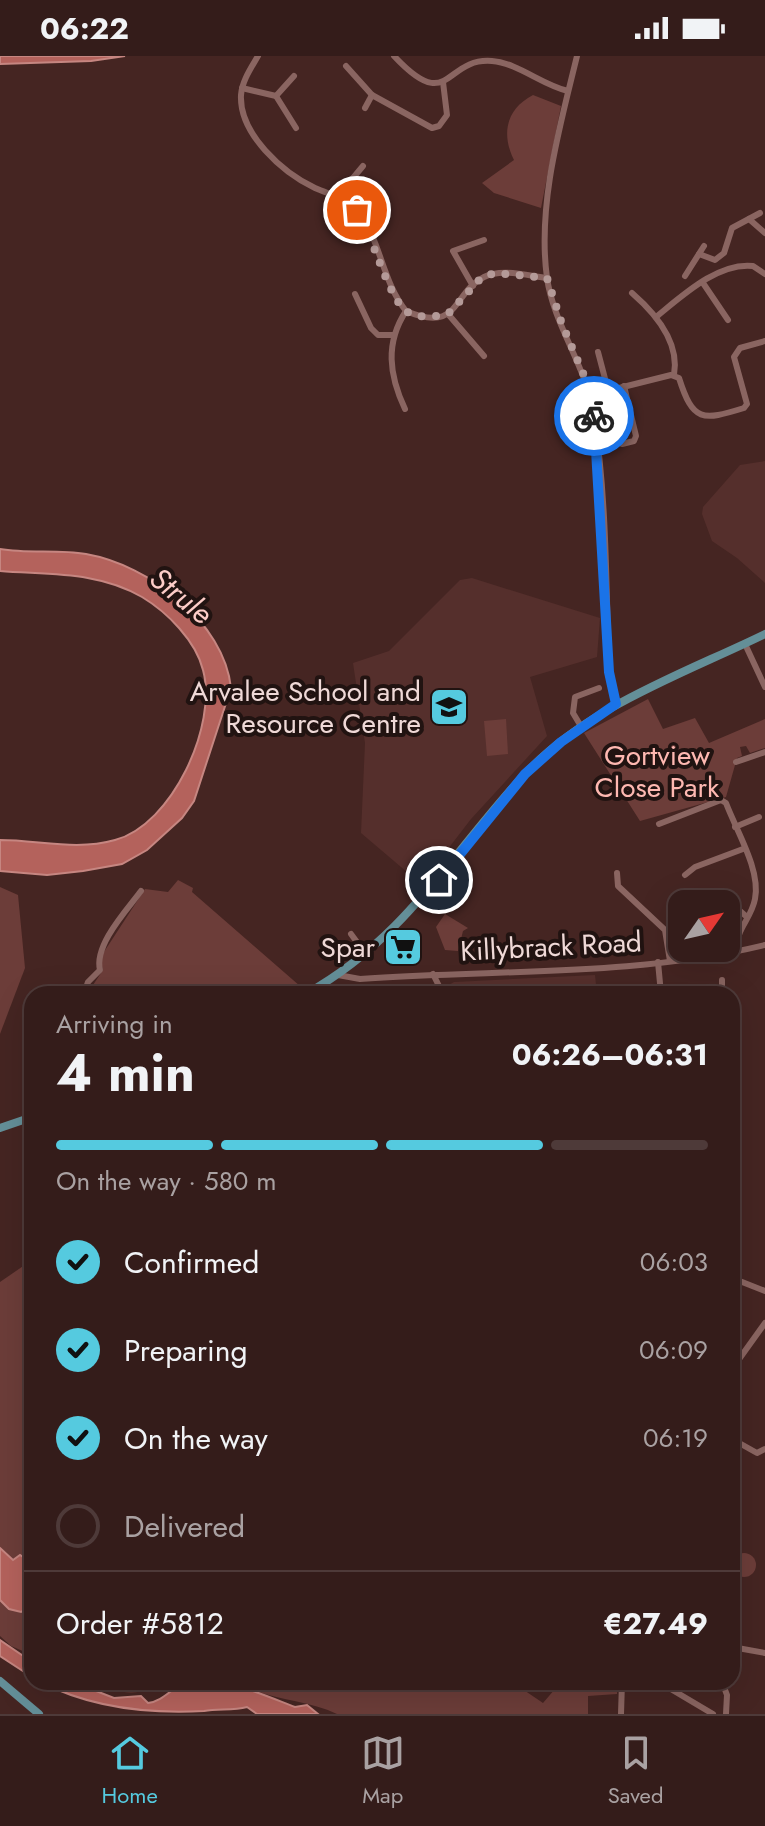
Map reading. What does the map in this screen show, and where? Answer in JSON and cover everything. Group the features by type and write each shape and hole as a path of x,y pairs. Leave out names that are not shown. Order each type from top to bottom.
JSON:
{"main road":[{"path":"325,986 429,893 525,774 582,728 616,704 765,634"},
{"path":"0,1128 24,1120"},
{"path":"0,1681 39,1714"}],"street":[{"path":"258,56 242,88 240,99 248,122 264,148 303,182 349,202 363,218 389,284 406,311 419,316 448,314 482,277 495,273 547,278"},
{"path":"394,56 420,80 443,82 476,63 495,61 568,91"},
{"path":"577,56 547,200 547,278 591,395 602,507 611,687 616,704"},
{"path":"346,66 372,95 432,128 439,126 447,115 443,82"},
{"path":"276,96 294,76"},
{"path":"242,88 276,96 296,128"},
{"path":"365,108 372,95"},
{"path":"338,196 363,166"},
{"path":"699,254 715,260 724,253 732,228 760,213"},
{"path":"749,219 765,233"},
{"path":"473,286 453,251 484,240"},
{"path":"685,276 704,246"},
{"path":"656,317 703,283 741,265 753,266 765,274"},
{"path":"703,283 728,320"},
{"path":"632,293 656,317 671,347 674,375"},
{"path":"355,294 371,328 378,335 393,335"},
{"path":"405,409 390,369 393,335 406,311"},
{"path":"448,314 484,356"},
{"path":"591,395 674,375 679,378 688,407 700,415 714,417 744,408 747,404 734,357 740,348 765,341"},
{"path":"598,352 608,390"},
{"path":"622,444 634,441 636,436 624,386"},
{"path":"745,644 765,684"},
{"path":"582,728 573,713 575,697 599,688"},
{"path":"743,749 746,758"},
{"path":"736,762 765,752"},
{"path":"659,824 721,800 753,875 755,898 740,928"},
{"path":"735,827 759,817"},
{"path":"685,875 695,867 743,849"},
{"path":"617,873 618,886 665,930 668,949"},
{"path":"87,986 100,970 98,958 102,950 141,891"},
{"path":"755,898 765,900"},
{"path":"740,911 747,917"},
{"path":"351,934 365,953"},
{"name":"Killybrack Road","path":"740,950 765,945"},
{"name":"Killybrack Road","path":"338,975 360,979 581,969 668,961"},
{"path":"658,962 660,986"},
{"path":"433,974 439,986"},
{"path":"722,980 722,986"},
{"path":"740,1281 765,1291"},
{"path":"740,1358 765,1323"},
{"path":"740,1445 757,1453 765,1449"},
{"path":"740,1648 765,1653"},
{"path":"621,1714 622,1690"},
{"path":"672,1690 713,1714"},
{"path":"725,1690 726,1714"}],"shaded area":[{"path":"0,56 125,56 91,61 0,64"},
{"path":"765,461 765,583 712,541 702,514 703,507 740,465"},
{"path":"0,549 86,554 134,570 180,600 199,619 225,664 231,688 194,801 182,818 147,850 122,864 47,875 0,871 0,840 72,845 100,843 136,831 155,815 172,794 197,744 204,718 206,692 199,659 179,628 142,597 90,578 0,571"},
{"name":"Arvalee School and Resource Centre","path":"472,578 600,618 597,657 530,677 547,736 471,819 421,884 361,833 365,743 353,663 389,651 460,580"},
{"path":"595,975 596,986 447,986 454,982"},
{"path":"0,1548 13,1560 20,1555 24,1558 24,1610 9,1609 0,1600"},
{"path":"0,1640 24,1656 24,1672 0,1656"},
{"path":"94,1690 114,1698 141,1696 148,1703 159,1700 172,1690 249,1690 295,1707 307,1705 318,1714 257,1714 247,1707 183,1712 141,1710 100,1703 60,1691"}],"green space":[{"path":"533,95 561,106 541,208 494,193 482,183 514,160 508,141 508,123 517,107"},
{"name":"Gortview Close Park","path":"648,699 663,729 695,718 709,743 765,719 765,748 750,753 746,746 740,747 742,756 737,758 726,797 640,821 584,733"},
{"path":"506,719 508,754 487,756 484,721"},
{"path":"178,880 193,888 192,892 300,986 92,986 103,970 100,958 145,889 168,892"},
{"path":"0,887 18,895 25,968 0,1034"},
{"path":"445,914 468,928 463,931 458,951 445,950 436,927"},
{"path":"24,1266 24,1652 11,1646 0,1636 0,1282"},
{"path":"740,1554 749,1554 755,1560 753,1574 740,1576"},
{"path":"113,1690 149,1690 140,1692"},
{"path":"254,1690 524,1690 543,1703 554,1690 617,1690 617,1694 588,1696 588,1714 337,1714"}],"way so far":[{"path":"357,210 376,245 389,284 406,311 419,316 448,314 482,277 495,273 547,278 562,324 586,380 594,416"}],"place":[{"name":"Arvalee School and Resource Centre","path":"449,707"},
{"name":"Spar","path":"403,947"}],"route":[{"path":"439,880 525,774 561,742 616,704 609,672 607,583 594,416"}],"water label":[{"name":"Strule","path":"181,596"}]}
